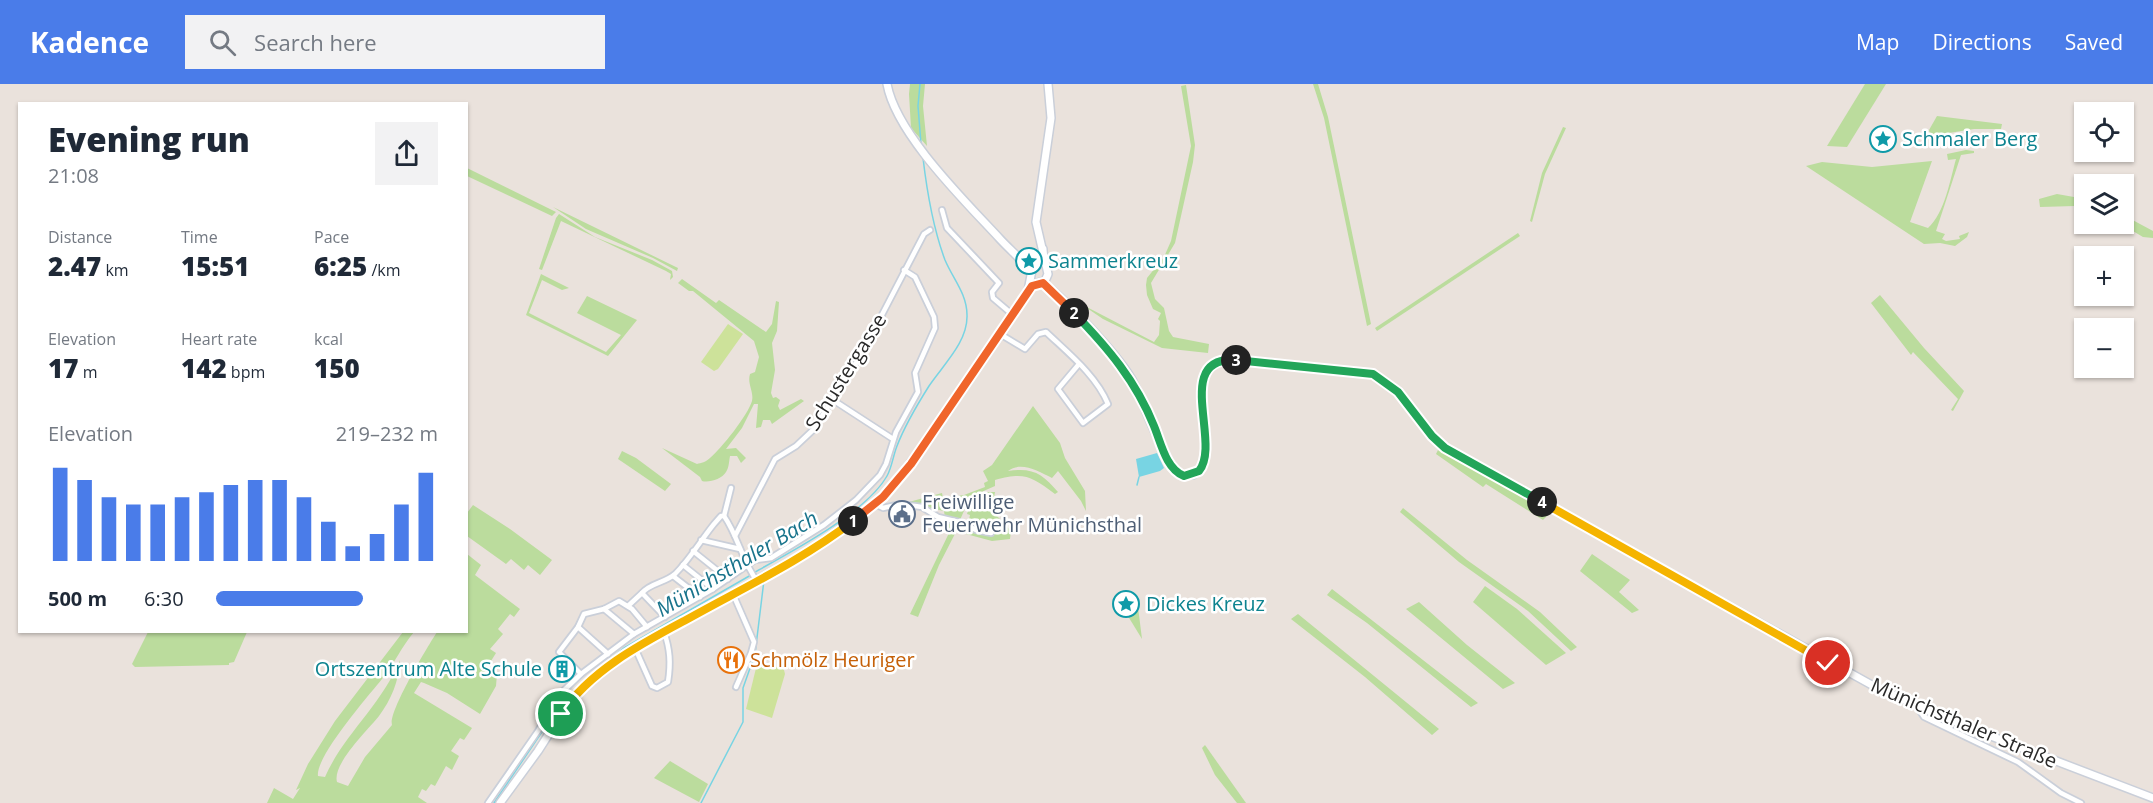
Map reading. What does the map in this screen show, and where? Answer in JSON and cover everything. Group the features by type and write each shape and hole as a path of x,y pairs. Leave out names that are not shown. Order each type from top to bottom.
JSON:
{"street":[{"name":"Münichsthaler Straße","path":"887,84 897,114 918,146 1035,279 1053,292 1129,374 1147,409 1170,464 1181,475 1194,475 1205,463 1202,387 1207,373 1217,362 1233,359 1373,374 1398,392 1437,441 1451,452 1828,663 1918,708 2153,798"},
{"name":"Münichsthaler Straße","path":"1048,84 1051,118 1036,222 1053,292"},
{"path":"942,210 947,228 999,284 992,292 993,298 1013,315"},
{"name":"Schustergasse","path":"735,536 775,459 796,446 813,430 833,400 869,342 924,234 930,230"},
{"path":"488,803 538,731 559,695 635,648 825,542 875,504 896,483 926,443 1013,315 1035,279 1038,266 1044,258 1043,249"},
{"path":"1022,262 1044,267 1048,274 1035,279"},
{"path":"500,803 538,751 566,707 578,685 581,674 634,634 700,597 758,559 771,558 842,512 880,475 886,464 893,439 918,392 915,373 935,328 934,317 915,277 904,270"},
{"path":"1000,334 1025,350 1038,334 1046,332 1079,364 1098,387 1108,404 1083,423 1058,388 1079,364"},
{"path":"833,400 893,439"},
{"path":"731,488 724,516 741,549 747,568 760,577"},
{"path":"875,504 883,508 901,504 922,507 941,518 963,523 976,531 991,533"},
{"path":"628,606 646,588 660,584 673,576 721,516 724,516"},
{"path":"701,540 741,549"},
{"path":"693,551 728,579"},
{"path":"683,566 713,588"},
{"path":"673,576 700,597"},
{"path":"642,593 665,617"},
{"path":"733,594 754,642 736,687"},
{"path":"581,674 559,652 578,627 584,614 604,609 619,601 628,606 647,627"},
{"path":"604,609 634,634"},
{"path":"578,627 608,654"},
{"path":"635,648 652,686 657,688 668,681 671,664 669,645 664,632"},
{"path":"1918,708 1924,717 2018,762 2061,793 2081,803"}],"green space":[{"path":"910,84 925,84 923,106 927,146 911,128"},
{"path":"1313,84 1318,84 1328,117 1371,324 1367,326 1324,118"},
{"path":"1865,84 1886,84 1847,147 1827,146"},
{"path":"1186,85 1195,145 1193,162 1175,243 1151,283 1155,299 1164,308 1169,331 1173,337 1209,344 1208,353 1162,348 1103,319 1081,304 1154,342 1159,335 1160,321 1158,319 1161,313 1153,309 1147,295 1146,285 1147,278 1164,257 1171,241 1191,146 1181,86"},
{"path":"1937,116 2002,124 2001,129 1974,129 1930,136 1929,130"},
{"path":"1563,127 1566,128 1545,174 1532,222 1530,221 1542,173"},
{"path":"1966,150 1974,151 1974,153 1961,155 1936,231 1945,234 1942,239 1946,241 1960,239 1959,236 1969,232 1967,237 1955,246 1940,243 1924,244 1806,166 1822,162 1872,167 1932,161 1910,222 1928,228 1943,205 1956,159 1948,160 1947,154"},
{"path":"468,168 556,212 552,216 468,176"},
{"path":"2057,194 2074,197 2074,206 2040,207 2039,199"},
{"path":"553,207 678,268 677,271 586,229"},
{"path":"559,214 595,237 652,260 672,271 673,277 670,280 671,274 666,271 561,221 542,270 539,269"},
{"path":"2134,221 2153,231 2153,238 2143,237 2134,232"},
{"path":"1518,233 1520,236 1377,331 1375,328"},
{"path":"541,274 569,288 562,290 542,280 529,313 606,352 621,335 577,313 587,296 637,320 608,356 526,315"},
{"path":"682,279 716,303 719,300 766,332 772,324 776,301 779,302 777,331 772,343 775,370 771,393 773,398 780,400 778,406 780,410 801,399 804,401 772,424 770,420 763,420 761,427 756,428 758,404 754,404 742,428 726,449 736,448 746,458 741,463 737,456 730,456 728,469 724,474 708,481 702,481 700,477 662,448 697,464 715,454 734,431 752,401 749,378 750,374 755,372 759,357 754,341 693,291 689,291 678,283"},
{"path":"1880,295 1964,391 1953,411 1951,410 1958,399 1913,352 1911,355 1871,303"},
{"path":"728,324 743,334 718,369 714,371 701,362"},
{"path":"1033,406 1060,443 1065,458 1085,491 1086,511 1058,471 1052,478 1024,467 1008,471 1024,470 1037,473 1058,492 1055,494 1027,477 1013,476 995,480 995,486 970,497 960,520 945,518 944,511 905,503 942,493 943,498 964,495 985,487 984,483 988,481 983,471 992,465"},
{"path":"1438,450 1551,512 1543,520 1486,484 1483,487 1436,454"},
{"path":"622,451 636,458 671,484 665,491 618,459"},
{"path":"986,492 995,492 991,513 1011,531 1010,539 992,541 966,534 970,515 967,514 972,499"},
{"path":"473,505 552,560 540,575 528,565 524,570 511,559 506,564 468,537 468,512"},
{"path":"1403,508 1467,560 1540,612 1577,647 1571,651 1528,611 1459,562 1400,512"},
{"path":"929,519 960,524 939,565 918,617 910,614 949,533 928,524"},
{"path":"1592,554 1630,580 1619,592 1639,610 1632,613 1580,571"},
{"path":"468,555 481,565 475,575 520,609 514,617 510,614 498,629 503,634 490,649 496,653 491,661 490,669 497,674 496,686 480,714 447,693 421,682 414,693 472,728 464,740 460,738 451,751 459,756 452,770 446,766 435,786 431,784 426,791 422,789 418,797 427,803 267,803 274,788 293,799 300,788 296,790 308,764 335,721 402,633 413,633 334,741 319,767 318,776 325,777 342,747 383,692 400,660 394,690 387,703 340,766 337,782 348,786 365,757 392,725 396,707 436,633 468,633"},
{"path":"1485,586 1517,609 1566,653 1546,665 1473,602"},
{"path":"1332,589 1478,703 1471,707 1367,623 1327,595"},
{"path":"1115,595 1137,599 1142,639"},
{"path":"1419,602 1467,645 1515,683 1503,689 1406,609"},
{"path":"1298,614 1439,729 1432,735 1365,677 1291,619"},
{"path":"148,633 247,633 234,662 229,665 135,667 132,664"},
{"path":"758,660 784,670 785,674 772,718 746,709"},
{"path":"1205,745 1246,803 1237,803 1215,775 1202,748"},
{"path":"670,761 708,784 699,802 654,778"}],"water":[{"path":"1157,453 1164,468 1139,477 1136,459"}],"waterway":[{"name":"Münichsthaler Bach","path":"920,84 918,106 921,144"},
{"name":"Münichsthaler Bach","path":"755,572 827,530 863,504 877,490 889,473 897,446 912,415 929,386 954,353 963,335 967,315 965,300 945,260 937,235 923,158"},
{"path":"1137,485 1139,477"},
{"name":"Münichsthaler Bach","path":"494,803 556,711 584,680 624,648 751,575"},
{"path":"701,803 743,722 743,688 755,654 764,580"}],"place":[{"name":"Schmaler Berg","path":"1883,139"},
{"name":"Sammerkreuz","path":"1029,261"},
{"name":"Freiwillige Feuerwehr Münichsthal","path":"902,514"},
{"name":"Dickes Kreuz","path":"1126,604"},
{"name":"Schmölz Heuriger","path":"731,660"},
{"name":"Ortszentrum Alte Schule","path":"562,669"}],"route":[{"path":"561,714 582,689 614,662 642,644 811,550 879,501 896,483 935,432 1028,291 1037,283 1046,285 1129,374 1147,409 1170,464 1181,475 1194,475 1205,463 1202,387 1207,373 1217,362 1233,359 1355,370 1373,374 1398,392 1432,436 1445,448 1828,663"}]}
